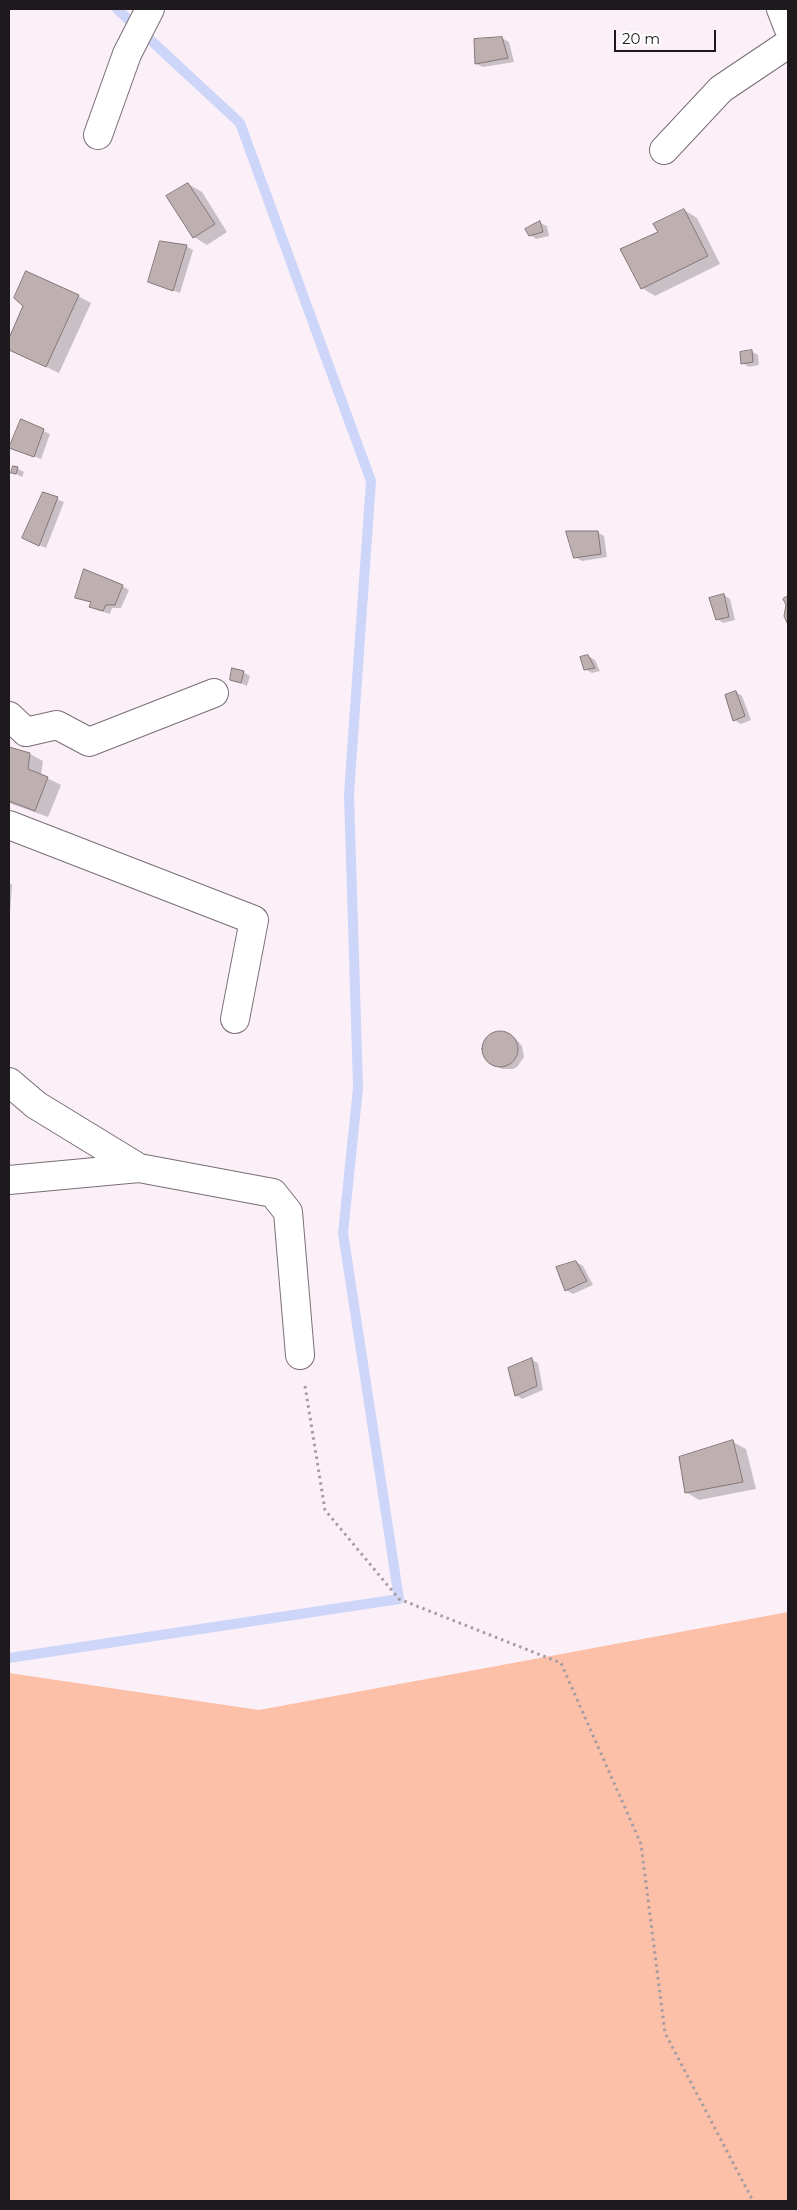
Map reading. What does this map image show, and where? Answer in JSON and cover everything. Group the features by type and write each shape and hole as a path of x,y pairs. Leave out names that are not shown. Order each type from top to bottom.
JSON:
{"street":[{"path":"781,9 788,27"},
{"path":"98,135 127,54 149,10"},
{"path":"664,150 721,89 788,44"},
{"path":"9,716 26,732 57,725 89,742 214,693"},
{"path":"9,825 254,920 235,1019"},
{"path":"9,1082 36,1105 140,1168"},
{"path":"9,1180 140,1168 273,1193 288,1212 300,1355"}],"path":[{"path":"300,1355 325,1510 399,1599 561,1663 641,1844 665,2033 753,2201"}],"shaded area":[{"path":"788,1612 788,2201 9,2201 9,1673 259,1710"}],"building":[{"path":"502,37 508,58 475,64 474,39"},
{"path":"188,183 215,224 193,238 166,196"},
{"path":"684,209 708,256 641,289 620,249 658,232 653,224"},
{"path":"540,221 543,232 529,236 525,229"},
{"path":"160,241 187,245 173,291 148,282"},
{"path":"26,271 79,295 46,367 9,350 9,338 23,306 14,298"},
{"path":"752,350 753,362 741,364 740,352"},
{"path":"21,419 44,429 34,457 9,448"},
{"path":"13,466 18,467 16,474 11,473"},
{"path":"43,492 58,497 39,546 22,538"},
{"path":"566,531 598,531 601,554 574,558"},
{"path":"84,569 123,585 115,605 106,605 103,611 89,607 91,602 75,598"},
{"path":"724,594 729,617 716,620 709,598"},
{"path":"788,596 788,625 784,616 786,605 783,599"},
{"path":"588,655 595,668 584,670 580,657"},
{"path":"232,668 244,671 241,683 230,680"},
{"path":"736,691 745,716 733,721 725,695"},
{"path":"9,747 30,753 28,769 48,777 35,811 9,801"},
{"path":"500,1031 507,1032 513,1036 517,1042 517,1056 513,1062 507,1066 500,1067 493,1066 487,1062 483,1056 482,1049 483,1042 487,1036 493,1032"},
{"path":"576,1261 587,1281 565,1291 556,1267"},
{"path":"532,1358 537,1386 515,1396 508,1368"},
{"path":"733,1440 743,1482 685,1493 679,1457"}],"waterway":[{"path":"9,1658 399,1599 343,1233 358,1088 349,794 371,481 240,123 117,9"}]}
